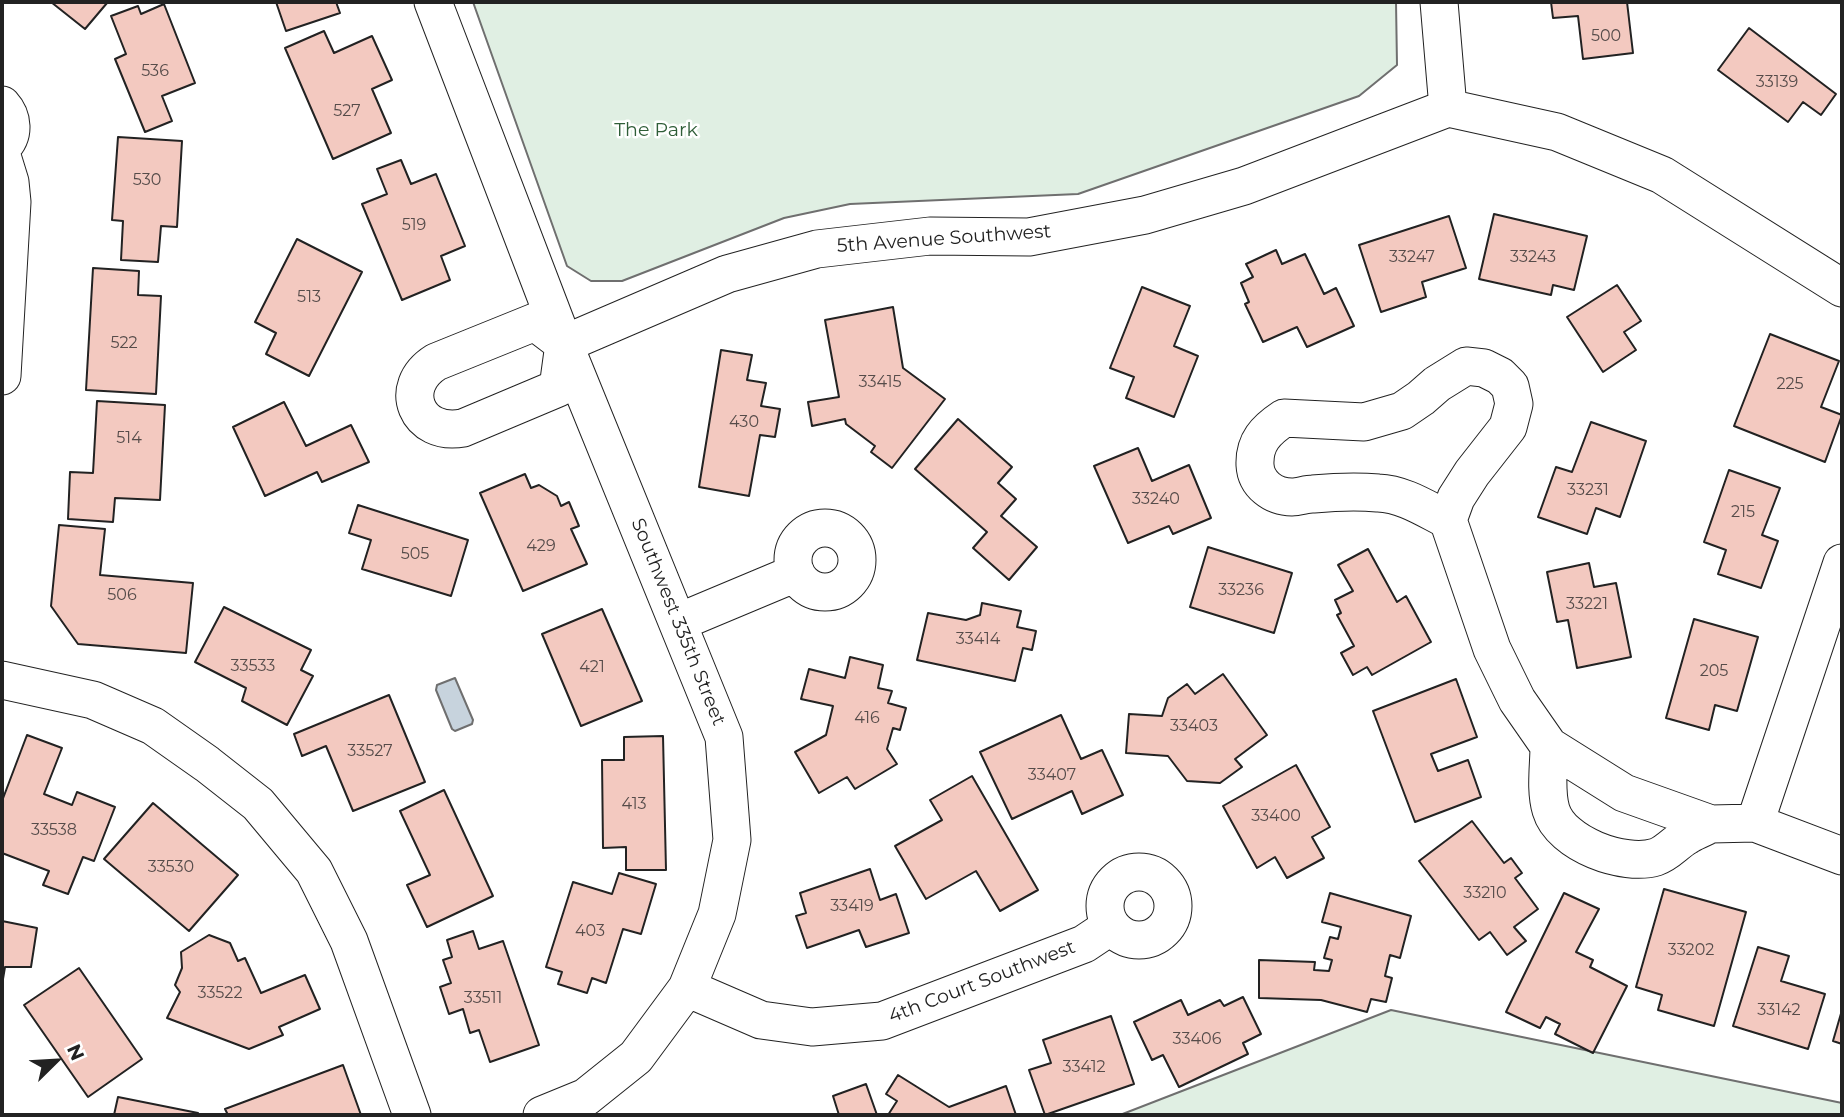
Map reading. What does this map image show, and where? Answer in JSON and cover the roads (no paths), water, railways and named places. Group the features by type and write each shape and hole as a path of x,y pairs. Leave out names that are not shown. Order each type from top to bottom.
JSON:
{"street":[{"name":"Southwest 335th Street","path":"433,2 564,344 724,737 732,840 717,914 687,988 636,1057 586,1097 542,1115"},
{"path":"1439,2 1448,108 1557,132 1662,175 1842,288"},
{"path":"2,105 8,111 11,133 2,147"},
{"name":"5th Avenue Southwest","path":"564,344 727,274 817,249 930,236 1029,237 1145,215 1244,186 1448,108"},
{"path":"2,156 10,181 12,202 2,376"},
{"path":"1448,520 1399,496 1389,494 1313,494 1291,497 1272,493 1262,485 1255,469 1255,453 1259,439 1284,418 1364,422 1384,418 1402,411 1466,366 1483,368 1500,376 1510,386 1514,404 1508,426 1456,498 1448,520 1492,649 1517,700 1549,746 1624,793 1711,824 1755,823 1842,856"},
{"path":"1755,823 1842,563"},
{"path":"679,622 796,573"},
{"path":"2,680 93,700 153,726 258,804 314,871 343,929 412,1115"},
{"path":"1549,746 1548,793 1551,812 1561,828 1597,851 1635,860 1654,857 1711,824"},
{"name":"4th Court Southwest","path":"687,988 761,1020 813,1027 882,1021 1084,944 1111,926"}],"park label":[{"name":"The Park","path":"656,130"}]}
